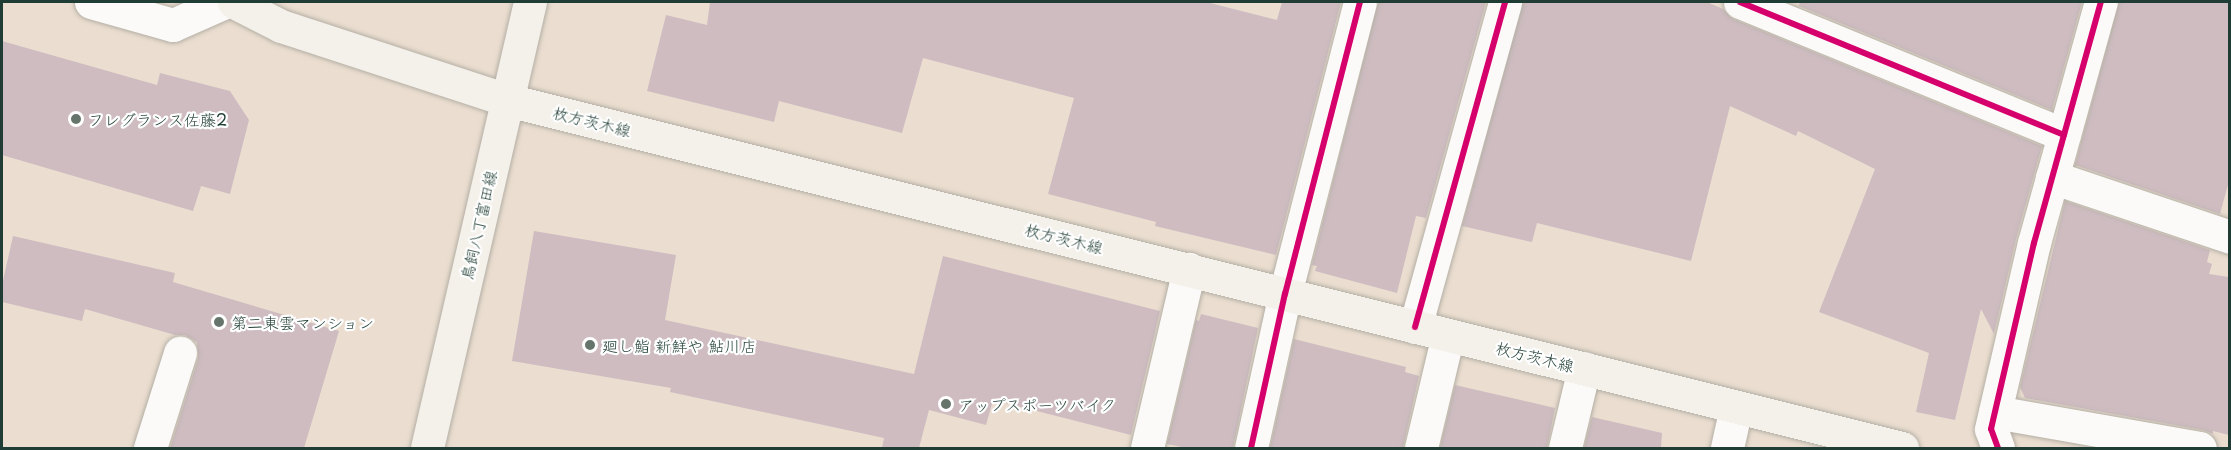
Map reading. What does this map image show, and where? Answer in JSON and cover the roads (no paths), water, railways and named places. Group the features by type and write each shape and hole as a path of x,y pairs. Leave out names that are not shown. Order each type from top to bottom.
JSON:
{"main road":[{"name":"枚方茨木線","path":"234,2 281,26 507,100 1736,406 1890,447"},
{"name":"鳥飼八丁富田線","path":"427,448 530,2"}],"street":[{"path":"91,2 173,25 225,2"},
{"path":"1251,448 1285,294 1360,2"},
{"path":"1415,327 1505,2"},
{"path":"1740,2 2064,135"},
{"path":"1998,448 1991,429 2052,177 2101,2"},
{"path":"2052,177 2229,237"},
{"path":"1147,448 1189,269"},
{"path":"1421,448 1448,334"},
{"path":"150,448 180,353"},
{"path":"1565,448 1584,368"},
{"path":"1726,448 1736,406"},
{"path":"1995,412 2200,448"}],"place":[{"name":"フレグランス佐藤2","path":"76,119"},
{"name":"第二東雲マンション","path":"219,322"},
{"name":"廻し鮨 新鮮や 鮎川店","path":"590,345"},
{"name":"アップスポーツバイク","path":"946,404"}]}
